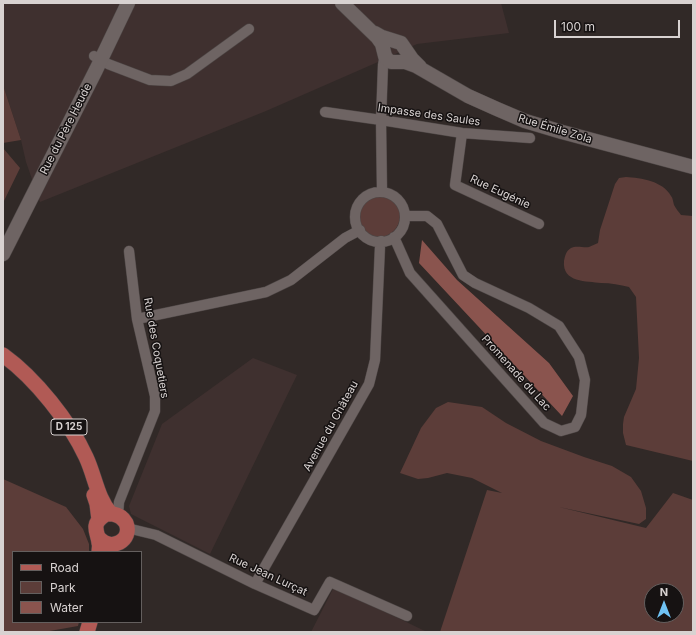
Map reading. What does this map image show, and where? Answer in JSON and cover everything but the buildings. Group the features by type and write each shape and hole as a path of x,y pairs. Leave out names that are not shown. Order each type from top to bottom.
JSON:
{"main road":[{"name":"Rue du Père Heude","path":"3,254 98,58 119,3"},
{"name":"Rue du Père Heude","path":"3,234 23,194 32,181 128,3"},
{"name":"Rue Émile Zola","path":"342,3 373,32 382,38 394,53 408,63 424,70 468,96 525,121 693,167"},
{"name":"D 125","path":"3,355 24,372 39,388 66,423 84,453 109,516"},
{"name":"D 125","path":"3,368 28,388 60,425 80,457 97,504 109,516"},
{"path":"109,516 123,519 127,528 125,537 122,541 112,548 103,542 98,545 96,528 109,516"}],"street":[{"path":"98,58 108,64 150,80 171,81 187,74 248,29"},
{"path":"382,192 381,120 383,65 394,53"},
{"name":"Impasse des Saules","path":"325,112 462,133 530,138"},
{"name":"Rue Eugénie","path":"462,133 455,185 539,224"},
{"path":"374,192 382,192 396,197 401,202 405,216 399,233 388,240 381,241 373,240 360,230 356,216 357,208 361,201 374,192"},
{"name":"Promenade du Lac","path":"394,237 410,273 544,423 561,431 575,427 581,415 585,380 579,357 559,326 529,308 475,283 463,274 437,224 427,216 405,216"},
{"path":"137,319 266,292 291,280 344,238 360,230"},
{"name":"Avenue du Château","path":"255,584 369,384 375,360 381,241"},
{"name":"Rue des Coquetiers","path":"109,516 118,502 154,411 155,396 137,319 129,251"},
{"name":"Rue Jean Lurçat","path":"127,528 156,535 255,584 314,610 330,582 408,616"}],"shaded area":[{"path":"3,3 501,3 509,33 417,44 266,111 40,202 26,162 21,140 3,85"},
{"path":"253,358 297,375 210,554 131,514 129,506 162,424"},
{"path":"334,587 427,632 311,632"}],"green space":[{"path":"3,85 21,140 3,143"},
{"path":"3,148 20,168 3,203"},
{"path":"626,177 645,179 663,187 672,197 674,205 681,215 693,216 693,461 626,445 623,433 624,417 636,389 639,358 636,297 629,287 576,280 567,273 564,268 565,257 569,249 573,247 589,247 598,243 600,230 615,184 619,178"},
{"path":"379,195 394,201 400,216 394,231 379,237 364,231 358,216 364,201"},
{"path":"448,402 482,407 506,423 541,441 612,466 631,477 641,491 646,508 646,519 639,524 559,507 646,528 673,493 693,500 693,632 440,632 487,490 502,493 472,478 447,473 418,479 400,473 421,428 436,408"},
{"path":"3,479 66,507 83,529 89,544 89,551 12,551 12,623 79,623 78,626 44,632 3,632"}],"water":[{"path":"422,240 457,280 549,363 573,396 562,416 419,263"}]}
